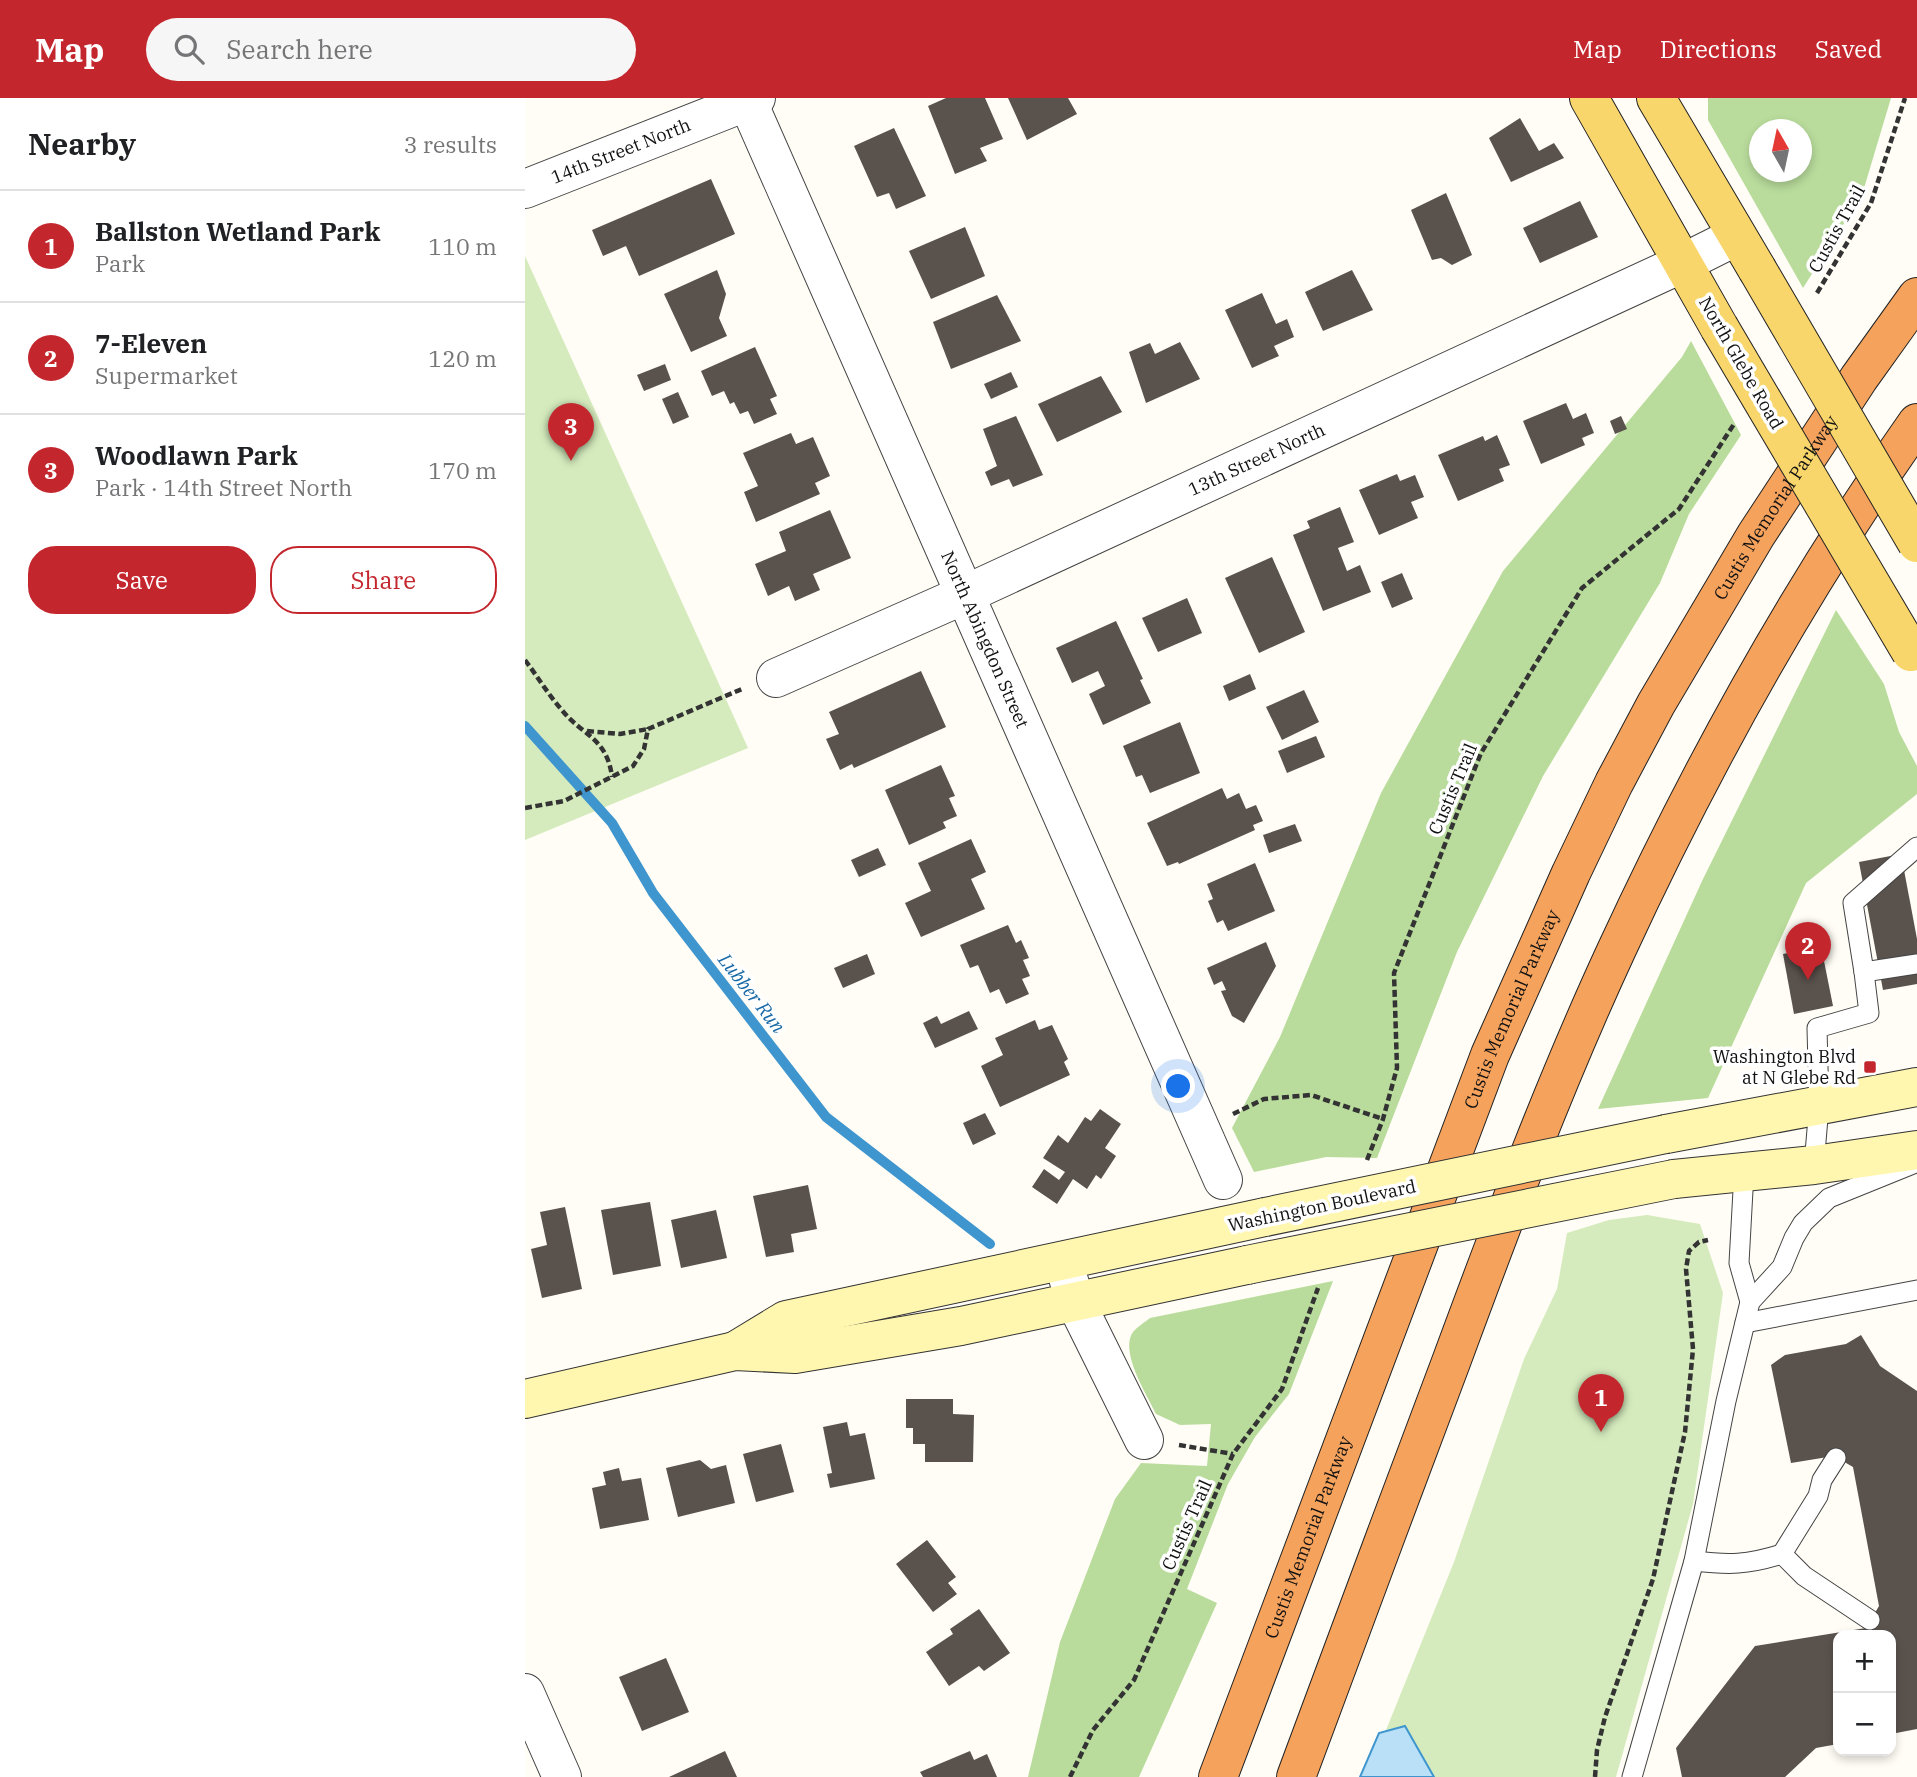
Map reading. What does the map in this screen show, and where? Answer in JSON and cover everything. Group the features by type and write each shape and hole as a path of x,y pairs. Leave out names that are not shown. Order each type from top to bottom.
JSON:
{"highway":[{"name":"Custis Memorial Parkway","path":"1218,1777 1490,1055 1577,861 1614,783 1657,704 1756,534 1830,421 1917,297"},
{"path":"1296,1777 1491,1254 1576,1041 1615,953 1657,863 1741,703 1835,545 1917,423"}],"main road":[{"name":"North Glebe Road","path":"1589,98 1719,327 1915,659"},
{"path":"1656,98 1917,543"},
{"name":"Washington Boulevard","path":"736,1351 786,1320 1666,1134 1917,1087"},
{"name":"Washington Boulevard","path":"525,1399 736,1351 796,1354 961,1326 1674,1179 1814,1165 1917,1150"}],"street":[{"name":"14th Street North","path":"525,189 750,99"},
{"name":"North Abingdon Street","path":"750,99 1223,1180"},
{"name":"13th Street North","path":"776,678 966,594 1737,236"},
{"path":"1063,1262 1076,1303 1144,1440"},
{"path":"525,1693 562,1777"}],"lane":[{"path":"1814,1165 1819,1106 1817,1028 1869,1013 1853,903 1917,847"},
{"path":"1864,972 1917,964"},
{"path":"1632,1777 1694,1560 1726,1401 1750,1302 1782,1267 1803,1223 1829,1198 1917,1163"},
{"path":"1744,1172 1739,1263 1750,1302"},
{"path":"1745,1323 1917,1290"},
{"path":"1694,1560 1724,1564 1753,1563 1781,1554 1818,1496 1830,1487 1841,1460"},
{"path":"1781,1554 1804,1576 1870,1620"}],"path":[{"name":"Custis Trail","path":"1817,293 1871,203 1905,98"},
{"name":"Custis Trail","path":"1363,1170 1383,1119 1397,1068 1394,974 1481,752 1582,588 1679,509 1735,422"},
{"path":"525,660 562,712 586,731 609,758 612,777"},
{"path":"586,731 620,734 648,729 752,684 776,678"},
{"path":"525,808 564,801 633,766 644,749 648,729"},
{"path":"1201,1129 1264,1099 1311,1095 1383,1119"},
{"path":"1595,1777 1597,1750 1605,1717 1653,1579 1685,1432 1693,1349 1686,1269 1689,1251 1699,1242 1708,1240"},
{"name":"Custis Trail","path":"1070,1777 1093,1730 1134,1680 1233,1454 1282,1389 1321,1281"},
{"path":"1144,1440 1233,1454"}],"green space":[{"path":"1708,98 1891,98 1862,195 1803,288 1708,120"},
{"path":"525,256 748,748 525,840"},
{"path":"1691,341 1741,435 1689,514 1660,583 1543,776 1457,952 1377,1158 1326,1157 1254,1172 1232,1128 1280,1037 1381,793 1503,571 1682,357"},
{"path":"1836,610 1884,684 1899,732 1917,766 1917,794 1806,883 1708,1098 1598,1109 1703,879"},
{"path":"1647,1215 1700,1224 1723,1293 1693,1504 1616,1777 1367,1777 1454,1562 1524,1359 1557,1289 1567,1233 1609,1220"},
{"path":"1333,1281 1289,1394 1255,1437 1228,1484 1187,1589 1217,1603 1139,1777 1028,1777 1060,1642 1115,1499 1141,1463 1207,1466 1211,1424 1180,1425 1156,1414 1132,1361 1129,1350 1133,1332 1150,1318"}],"water":[{"path":"1405,1726 1434,1777 1360,1777 1379,1733"}],"building":[{"path":"946,98 985,98 1003,139 980,148 987,161 955,174 928,106"},
{"path":"1008,98 1068,98 1077,114 1027,140"},
{"path":"1520,118 1539,151 1554,143 1564,158 1511,182 1489,138"},
{"path":"894,128 926,196 896,209 889,193 877,197 854,146"},
{"path":"711,179 735,234 639,276 626,246 603,256 592,230"},
{"path":"1446,193 1472,255 1452,265 1441,258 1432,260 1411,210"},
{"path":"1580,201 1598,237 1540,263 1523,228"},
{"path":"965,227 985,276 931,299 909,251"},
{"path":"717,270 726,294 719,318 727,336 691,352 664,294"},
{"path":"1352,270 1373,310 1323,331 1305,292"},
{"path":"1262,293 1276,324 1287,319 1294,337 1274,346 1279,356 1252,368 1225,310"},
{"path":"997,295 1021,341 951,369 933,322"},
{"path":"1180,342 1200,379 1146,403 1129,352 1150,343 1155,354"},
{"path":"755,347 777,396 770,399 777,414 754,424 748,411 740,414 734,402 730,404 724,391 712,396 701,371"},
{"path":"665,364 671,380 644,391 637,375"},
{"path":"1011,372 1018,387 991,399 984,384"},
{"path":"1101,376 1122,412 1057,442 1038,404"},
{"path":"678,392 689,417 673,424 662,399"},
{"path":"1566,403 1573,419 1586,413 1594,433 1582,438 1585,445 1541,464 1523,421"},
{"path":"1016,416 1043,475 1013,487 1009,479 991,486 985,472 997,466 983,429"},
{"path":"1621,416 1627,429 1615,434 1610,421"},
{"path":"791,433 796,444 813,437 830,476 815,483 820,494 756,522 744,492 758,486 743,453"},
{"path":"1497,435 1510,465 1499,469 1504,481 1458,501 1438,455 1483,436 1485,441"},
{"path":"1397,474 1400,481 1415,475 1424,497 1411,502 1418,518 1379,535 1359,490"},
{"path":"1340,507 1354,542 1338,548 1347,571 1360,565 1371,592 1323,611 1293,535 1310,528 1307,521"},
{"path":"830,510 851,558 813,574 820,590 795,601 789,586 768,596 755,564 786,551 779,532"},
{"path":"1272,557 1305,632 1259,653 1225,578"},
{"path":"1402,573 1413,599 1392,608 1381,582"},
{"path":"1187,598 1202,633 1158,652 1142,618"},
{"path":"1116,621 1151,703 1103,725 1089,694 1105,686 1098,671 1072,683 1056,648"},
{"path":"921,671 946,727 854,768 852,764 840,770 826,739 839,734 829,712"},
{"path":"1250,674 1256,689 1229,701 1223,686"},
{"path":"1304,690 1319,722 1282,740 1266,707"},
{"path":"1180,722 1200,773 1150,793 1142,775 1136,777 1123,746"},
{"path":"1316,736 1325,757 1287,773 1278,751"},
{"path":"941,765 955,796 949,798 957,816 943,822 946,828 909,845 885,790"},
{"path":"1222,788 1227,799 1239,793 1246,809 1256,805 1263,821 1253,825 1255,830 1179,864 1178,862 1167,866 1147,823"},
{"path":"1295,824 1302,841 1269,853 1263,835"},
{"path":"971,839 986,872 971,879 985,909 921,937 905,903 931,891 918,863"},
{"path":"878,848 886,865 859,877 851,860"},
{"path":"1901,854 1917,939 1917,984 1883,990 1859,862"},
{"path":"1255,863 1275,911 1228,931 1223,920 1217,923 1208,901 1213,899 1207,884"},
{"path":"1008,925 1016,943 1021,940 1029,958 1023,960 1030,976 1022,979 1029,994 1006,1004 999,989 990,993 978,965 970,968 960,945"},
{"path":"1266,942 1276,966 1244,1023 1232,1016 1221,991 1226,990 1222,981 1214,985 1207,968"},
{"path":"1821,946 1833,1006 1794,1014 1783,954"},
{"path":"867,954 875,974 843,988 834,968"},
{"path":"969,1011 978,1029 935,1048 923,1023 937,1016 941,1024"},
{"path":"1035,1020 1039,1030 1052,1025 1068,1059 1064,1062 1070,1075 1000,1107 981,1066 1003,1055 995,1038"},
{"path":"1100,1109 1121,1124 1105,1148 1116,1156 1101,1179 1096,1175 1087,1189 1073,1179 1057,1204 1032,1187 1044,1169 1059,1180 1065,1172 1043,1158 1058,1135 1068,1143 1085,1117 1091,1121"},
{"path":"985,1113 996,1134 973,1145 963,1123"},
{"path":"808,1185 817,1229 791,1234 794,1252 766,1257 753,1196"},
{"path":"650,1202 661,1266 613,1275 601,1210"},
{"path":"565,1207 582,1289 542,1298 531,1249 547,1245 540,1212"},
{"path":"716,1210 727,1258 681,1268 671,1220"},
{"path":"1861,1335 1880,1366 1917,1391 1917,1729 1896,1733 1896,1630 1854,1630 1866,1628 1879,1606 1853,1467 1834,1456 1791,1463 1771,1365 1785,1355 1846,1344"},
{"path":"906,1399 953,1399 953,1414 974,1415 973,1462 925,1462 925,1444 913,1444 913,1428 906,1428"},
{"path":"847,1422 850,1436 865,1433 875,1479 830,1488 827,1474 832,1473 823,1427"},
{"path":"781,1444 794,1492 756,1502 743,1454"},
{"path":"700,1460 711,1469 726,1465 735,1503 678,1517 666,1468"},
{"path":"619,1468 622,1481 641,1478 649,1520 600,1529 592,1488 606,1485 603,1472"},
{"path":"927,1540 956,1577 948,1583 957,1594 933,1612 896,1564"},
{"path":"979,1609 1010,1653 984,1671 979,1666 949,1686 926,1652 953,1634 950,1629"},
{"path":"1833,1633 1833,1745 1816,1748 1785,1777 1682,1777 1676,1748 1755,1646"},
{"path":"666,1658 689,1712 642,1731 619,1677"},
{"path":"725,1751 737,1777 669,1777"},
{"path":"970,1751 974,1760 987,1754 997,1777 923,1777 920,1772"}],"waterway":[{"name":"Lubber Run","path":"525,726 612,823 653,893 826,1117 990,1244"}],"place":[{"name":"Woodlawn Park","path":"571,461"},
{"name":"7-Eleven","path":"1808,980"},
{"name":"Washington Blvd at N Glebe Rd","path":"1870,1067"},
{"name":"Ballston Wetland Park","path":"1601,1432"}]}
